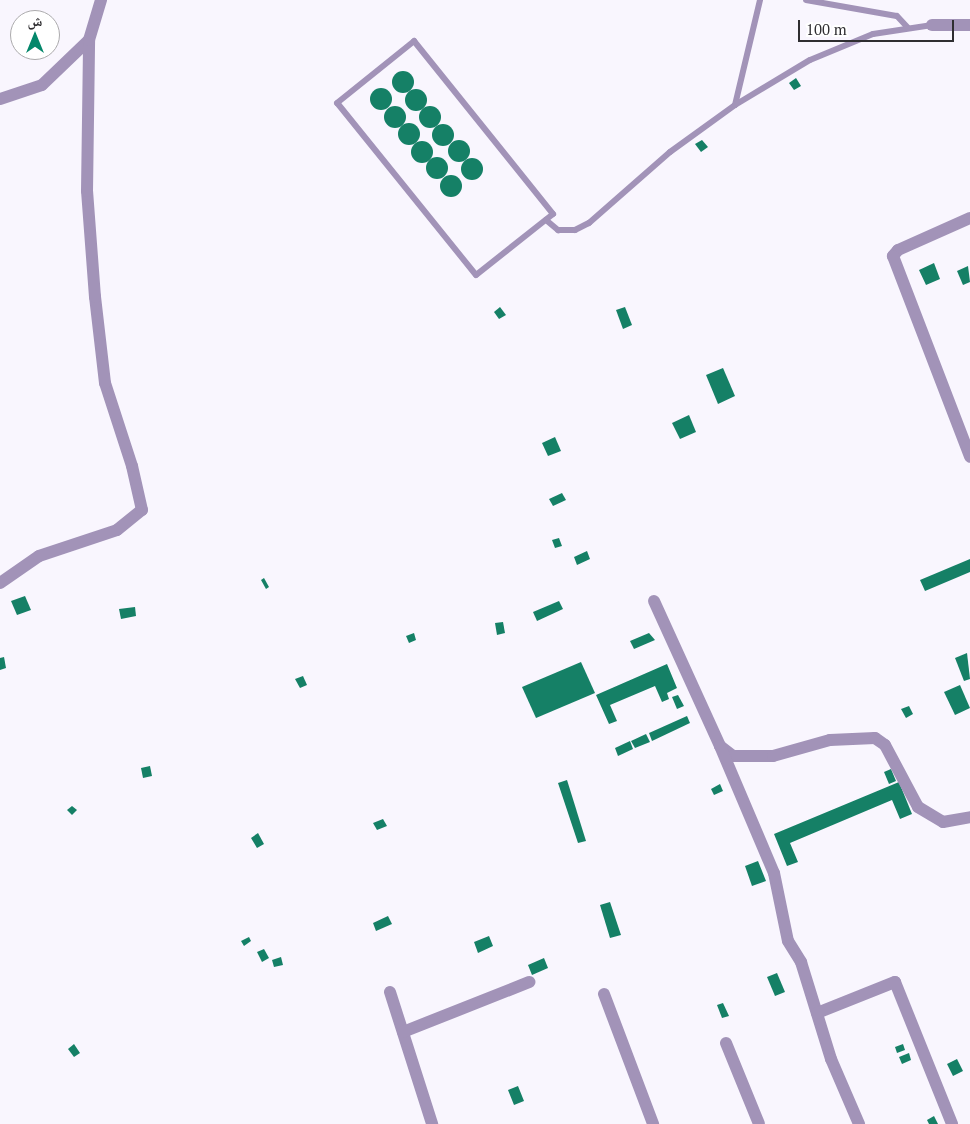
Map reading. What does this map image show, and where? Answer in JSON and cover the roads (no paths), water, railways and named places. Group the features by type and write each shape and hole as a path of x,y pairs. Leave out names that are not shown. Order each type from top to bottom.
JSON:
{"street":[{"path":"0,583 25,563 117,530 142,510 132,466 105,383 95,297 87,191 89,40 100,0"},
{"path":"932,25 970,25"},
{"path":"0,98 42,85 89,40"},
{"path":"970,218 898,250 893,256 970,457"},
{"path":"654,600 720,746 774,873 788,941 801,962 831,1059 859,1124"},
{"path":"720,746 732,756 752,758 830,740 875,738 885,746 918,807 943,822 970,816"},
{"path":"403,1032 529,982"},
{"path":"817,1013 895,982 952,1124"},
{"path":"390,992 432,1124"},
{"path":"604,994 654,1124"},
{"path":"726,1043 759,1124"}],"lane":[{"path":"735,105 760,0"},
{"path":"806,0 897,16 908,28"},
{"path":"546,220 558,230 574,230 589,224 670,152 735,105 810,60 842,45 873,34 932,25"},
{"path":"414,41 553,214 546,220 476,276 337,103 414,41"}]}
